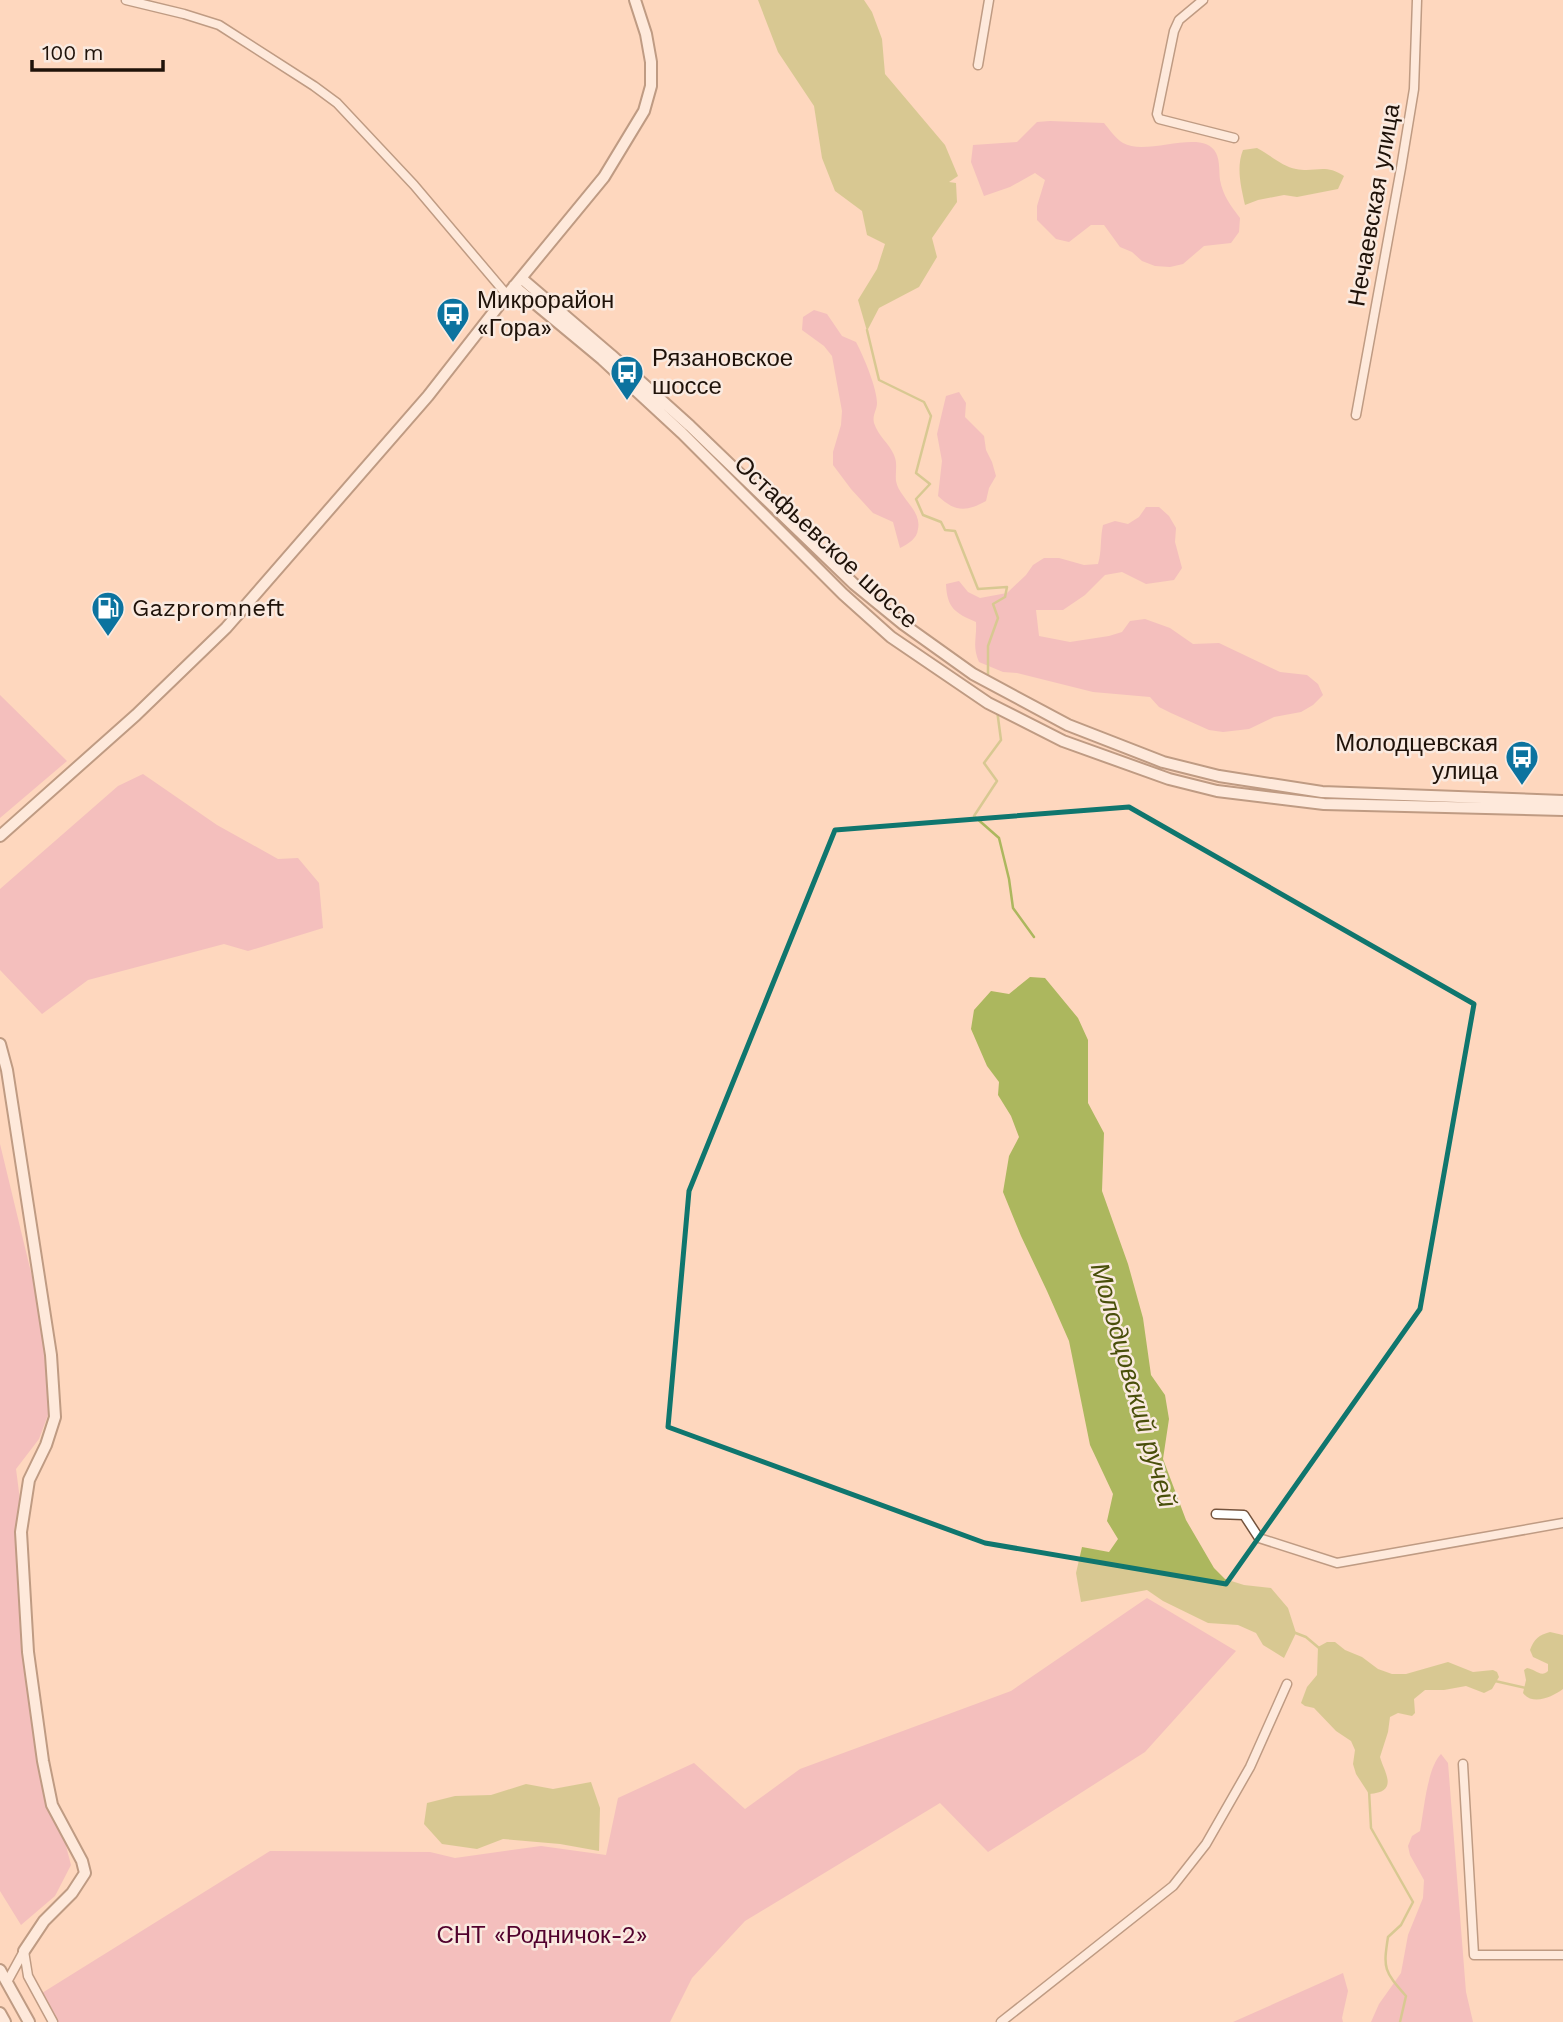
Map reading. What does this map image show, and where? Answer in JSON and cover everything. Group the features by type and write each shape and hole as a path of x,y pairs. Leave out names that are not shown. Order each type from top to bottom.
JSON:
{"main road":[{"path":"0,836 136,715 226,628 428,396 604,177 644,111 651,86 651,62 646,34 635,0"},
{"name":"Остафьевское шоссе","path":"514,286 611,355 690,426 854,584 903,625 973,674 1068,725 1163,762 1219,776 1322,792 1563,801"},
{"name":"Остафьевское шоссе","path":"514,286 602,359 682,433 891,637 988,703 1063,741 1169,779 1217,792 1324,804 1563,810"},
{"path":"0,1044 7,1070 51,1355 55,1417 46,1445 29,1480 21,1532 28,1652 43,1762 52,1805 82,1861 85,1873 72,1893 44,1921 24,1951"},
{"path":"0,1970 29,2022"},
{"path":"0,2013 5,2022"}],"street":[{"path":"126,0 219,25 314,86 337,103 514,286"},
{"path":"978,65 989,0"},
{"path":"1203,0 1180,20 1174,31 1157,114 1159,119 1234,138"},
{"name":"Нечаевская улица","path":"1356,415 1414,89 1417,0"},
{"path":"1216,1514 1244,1515 1259,1538 1337,1563 1563,1523"},
{"path":"1003,2021 1173,1886 1206,1844 1251,1767 1287,1684"},
{"path":"1463,1764 1474,1955 1563,1955"},
{"path":"7,1982 24,1951"},
{"path":"24,1951 28,1976 53,2022"}],"highlighted area":[{"path":"1129,807 1474,1004 1420,1309 1226,1584 985,1543 668,1427 689,1191 835,830"}],"green space":[{"path":"1037,122 1104,123 1120,141 1133,146 1199,142 1209,146 1217,156 1223,191 1240,218 1239,232 1231,243 1204,246 1183,264 1155,266 1120,247 1104,225 1091,225 1069,242 1056,239 1037,220 1037,206 1045,180 1035,173 1010,187 984,196 971,162 973,145 1017,142"},
{"path":"814,310 827,314 842,336 856,342 869,372 877,403 874,423 894,455 898,487 917,516 917,533 909,543 900,548 893,522 873,513 833,465 833,452 842,411 832,356 824,346 802,330 803,317"},
{"path":"959,392 966,403 965,417 984,436 986,450 996,476 986,501 961,509 938,496 942,461 937,434 946,396"},
{"path":"1146,507 1159,507 1169,516 1176,528 1175,542 1182,568 1174,580 1146,584 1122,572 1105,575 1085,595 1063,610 1036,610 1039,636 1070,642 1109,636 1122,632 1130,621 1145,619 1170,628 1193,644 1219,643 1280,672 1307,675 1318,684 1323,695 1313,705 1301,712 1274,717 1249,729 1223,732 1209,730 1171,713 1159,707 1150,697 1093,692 1003,672 979,662 975,647 976,622 953,609 948,599 946,584 959,581 968,592 980,598 1007,593 1033,565 1044,558 1059,558 1084,565 1098,564 1103,525 1115,521 1128,524 1139,517"},
{"path":"0,695 67,761 0,818"},
{"path":"143,774 217,825 278,859 298,858 319,883 323,928 248,951 224,944 88,980 42,1014 0,970 0,889 118,786"},
{"path":"0,1144 35,1289 48,1379 48,1415 39,1439 16,1469 20,1500 21,1595 44,1795 63,1834 71,1865 55,1896 21,1925 0,1891"},
{"name":"СНТ «Родничок-2»","path":"1147,1598 1236,1651 1145,1752 988,1852 940,1803 745,1921 692,1978 670,2022 57,2022 42,1993 270,1851 430,1852 455,1858 541,1846 606,1855 618,1798 694,1763 745,1809 800,1769 1011,1691"},
{"path":"1441,1754 1448,1763 1466,1992 1473,2022 1371,2022 1379,2004 1401,1973 1408,1935 1423,1898 1424,1880 1408,1846 1412,1836 1420,1831 1429,1779"},
{"path":"1343,1973 1348,1991 1343,2022 1233,2022"}],"water":[{"path":"758,0 864,0 872,12 882,39 885,74 945,145 958,176 949,182 956,183 957,202 932,238 937,257 919,287 879,308 867,331 858,300 877,269 885,244 867,235 862,211 835,191 822,158 814,106 778,52"},
{"path":"1257,148 1291,168 1325,169 1344,176 1338,189 1297,197 1284,195 1245,205 1240,177 1241,157 1243,150"},
{"path":"1030,977 1045,978 1078,1018 1088,1040 1088,1103 1104,1133 1102,1191 1128,1264 1143,1318 1151,1375 1165,1395 1169,1419 1163,1459 1186,1520 1214,1568 1225,1579 1244,1585 1271,1588 1288,1608 1296,1633 1284,1658 1263,1645 1256,1633 1238,1625 1208,1623 1147,1590 1081,1602 1076,1573 1082,1547 1109,1552 1118,1539 1107,1521 1113,1494 1090,1445 1069,1341 1003,1192 1009,1156 1019,1137 1011,1116 998,1095 999,1082 987,1066 971,1029 974,1010 991,991 1009,994"},
{"path":"1550,1632 1563,1635 1563,1689 1548,1697 1532,1699 1523,1693 1526,1680 1524,1670 1527,1668 1543,1674 1548,1671 1548,1664 1533,1657 1530,1650 1537,1638"},
{"path":"1327,1642 1335,1642 1378,1669 1392,1674 1406,1674 1448,1662 1473,1672 1493,1670 1499,1677 1492,1689 1484,1693 1466,1686 1425,1690 1414,1699 1415,1713 1412,1716 1398,1713 1390,1717 1380,1757 1388,1780 1387,1785 1379,1792 1369,1794 1356,1774 1353,1764 1355,1750 1351,1741 1336,1731 1314,1708 1301,1703 1307,1687 1317,1675 1318,1647"},
{"path":"591,1782 600,1808 599,1851 560,1844 503,1839 477,1849 442,1844 424,1824 427,1803 455,1796 491,1795 526,1784 553,1789"}],"waterway":[{"name":"Молодцовский ручей","path":"867,330 879,380 924,402 931,416 916,473 930,484 916,499 923,515 941,522 945,530 955,531 978,589 1007,587 1005,597 993,604 998,618 988,646 987,678"},
{"name":"Молодцовский ручей","path":"997,710 1001,740 984,763 997,781 974,816 999,838 1013,908 1034,937"},
{"name":"Молодцовский ручей","path":"1293,1632 1306,1637 1319,1648"},
{"name":"Молодцовский ручей","path":"1495,1681 1526,1688"},
{"path":"1369,1790 1371,1828 1413,1902 1401,1925 1388,1937 1386,1948 1389,1975 1406,1996 1400,2022"}],"place":[{"name":"Микрорайон «Гора»","path":"453,344"},
{"name":"Рязановское шоссе","path":"627,402"},
{"name":"Gazpromneft","path":"108,638"},
{"name":"Молодцевская улица","path":"1522,787"}]}
